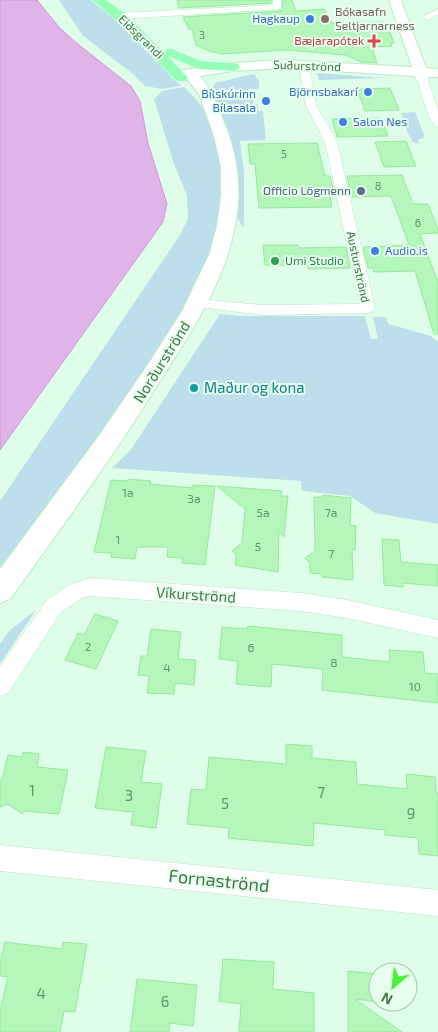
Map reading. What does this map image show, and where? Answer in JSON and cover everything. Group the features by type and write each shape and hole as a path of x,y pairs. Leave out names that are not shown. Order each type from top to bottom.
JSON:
{"main road":[{"name":"Eiðsgrandi","path":"98,0 127,16 170,52 185,75"},
{"name":"Eiðsgrandi","path":"111,0 185,75"},
{"path":"170,52 198,65 234,70"}],"street":[{"path":"127,16 278,7 277,0"},
{"path":"395,0 438,124"},
{"path":"427,17 438,12"},
{"name":"Suðurströnd","path":"234,70 285,60 305,67"},
{"name":"Suðurströnd","path":"185,75 234,70 305,67 421,74 438,73"},
{"name":"Austurströnd","path":"198,303 262,310 368,308 331,141 311,105 305,67"},
{"path":"206,97 212,83 217,78 234,70"},
{"name":"Suðurströnd","path":"421,74 438,78"},
{"name":"Norðurströnd","path":"0,591 147,388 198,303 212,274 222,246 231,197 229,157 218,121 206,97 195,94 185,75"},
{"name":"Víkurströnd","path":"0,686 54,606 76,591 90,587 301,602 347,609 438,629"},
{"name":"Fornaströnd","path":"0,858 438,903"}],"shaded area":[{"path":"0,0 37,0 59,27 74,41 131,86 140,101 148,143 167,204 163,222 0,450"},
{"path":"59,0 93,0 127,27 181,86 162,89 145,86 133,74 83,36"},
{"path":"317,73 382,78 319,80"},
{"path":"254,74 259,81 259,89 248,89 248,98 253,98 253,104 258,104 258,111 263,111 266,140 240,141 244,171 244,228 237,218 238,179 236,159 230,135 211,91 216,82"},
{"path":"184,87 208,116 222,157 223,199 215,241 199,283 177,323 127,397 0,572 0,501 180,235 188,219 187,196 173,161 154,99 162,91"},
{"path":"415,112 425,137 418,140 419,144 412,142 401,113"},
{"path":"220,314 239,316 365,316 371,339 378,339 373,317 385,317 389,324 431,336 438,342 438,524 375,513 350,496 302,491 301,481 112,468 130,451"},
{"path":"36,610 0,664 0,644 9,631"}],"building":[{"path":"177,0 271,0 271,3 179,8"},
{"path":"283,0 292,0 296,11 324,9 332,23 383,22 387,24 394,43 391,43 392,46 372,47 377,63 361,62 345,55 288,50 222,54 196,45 192,29 189,29 183,17 281,11"},
{"path":"390,88 399,110 365,111 357,89"},
{"path":"381,118 388,136 337,137 332,119"},
{"path":"406,141 416,166 384,167 375,142"},
{"path":"317,143 325,176 330,176 335,197 330,197 332,207 259,208 255,164 250,164 248,144"},
{"path":"402,175 413,204 428,204 438,229 438,233 420,234 438,282 438,334 434,334 415,271 374,272 373,268 368,268 363,247 409,245 391,196 351,197 347,176"},
{"path":"263,245 298,245 299,248 346,247 350,268 308,269 307,265 265,265"},
{"path":"128,479 151,481 150,484 193,488 193,485 215,486 205,565 182,563 183,558 167,557 168,547 137,547 135,559 111,557 112,553 94,552 111,480 128,481"},
{"path":"217,486 282,491 281,496 288,496 284,537 279,532 278,572 235,565 236,555 232,551 242,543 245,509"},
{"path":"323,495 351,498 350,525 356,526 355,550 352,549 353,580 322,577 322,574 310,573 310,563 305,558 315,551 314,497 323,497"},
{"path":"382,539 399,540 401,562 438,565 438,586 403,583 403,587 384,585"},
{"path":"95,614 118,621 96,669 65,660 78,633 84,635"},
{"path":"248,626 342,635 342,657 390,662 389,650 423,652 425,673 438,674 438,703 322,690 323,669 272,664 271,687 236,684 238,661 219,659 222,627 247,629"},
{"path":"151,629 181,632 178,659 196,660 194,685 175,683 174,694 147,693 149,676 138,675 141,656 147,656"},
{"path":"286,744 312,746 312,758 356,762 357,784 407,789 406,774 435,777 436,793 438,793 438,856 419,854 418,838 385,835 385,830 314,823 313,846 228,838 229,828 187,824 191,789 206,790 209,757 286,764"},
{"path":"106,747 146,751 141,782 162,784 156,828 131,825 133,812 95,808"},
{"path":"23,752 39,754 37,767 68,770 59,814 25,811 22,814 8,804 0,807 0,781 2,780 8,755 22,757"},
{"path":"5,942 62,949 63,942 87,944 75,1012 64,1011 60,1032 0,1032 0,1011 8,977 0,976 0,963"},
{"path":"223,959 274,962 273,989 314,993 314,1032 239,1032 241,1004 219,1001"},
{"path":"348,971 368,973 368,1001 355,999 368,1008 368,1012 374,1012 402,1032 348,1032"},
{"path":"137,979 197,985 193,1026 170,1023 169,1032 130,1032"}],"place":[{"name":"Hagkaup","path":"310,19"},
{"name":"Bókasafn Seltjarnarness","path":"325,19"},
{"name":"Bæjarapótek","path":"374,41"},
{"name":"Björnsbakarí","path":"368,92"},
{"name":"Bílskúrinn Bílasala","path":"266,101"},
{"name":"Salon Nes","path":"343,122"},
{"name":"Officio Lögmenn","path":"361,191"},
{"name":"Audio.is","path":"375,251"},
{"name":"Umi Studio","path":"275,261"},
{"name":"Maður og kona","path":"194,388"}]}
